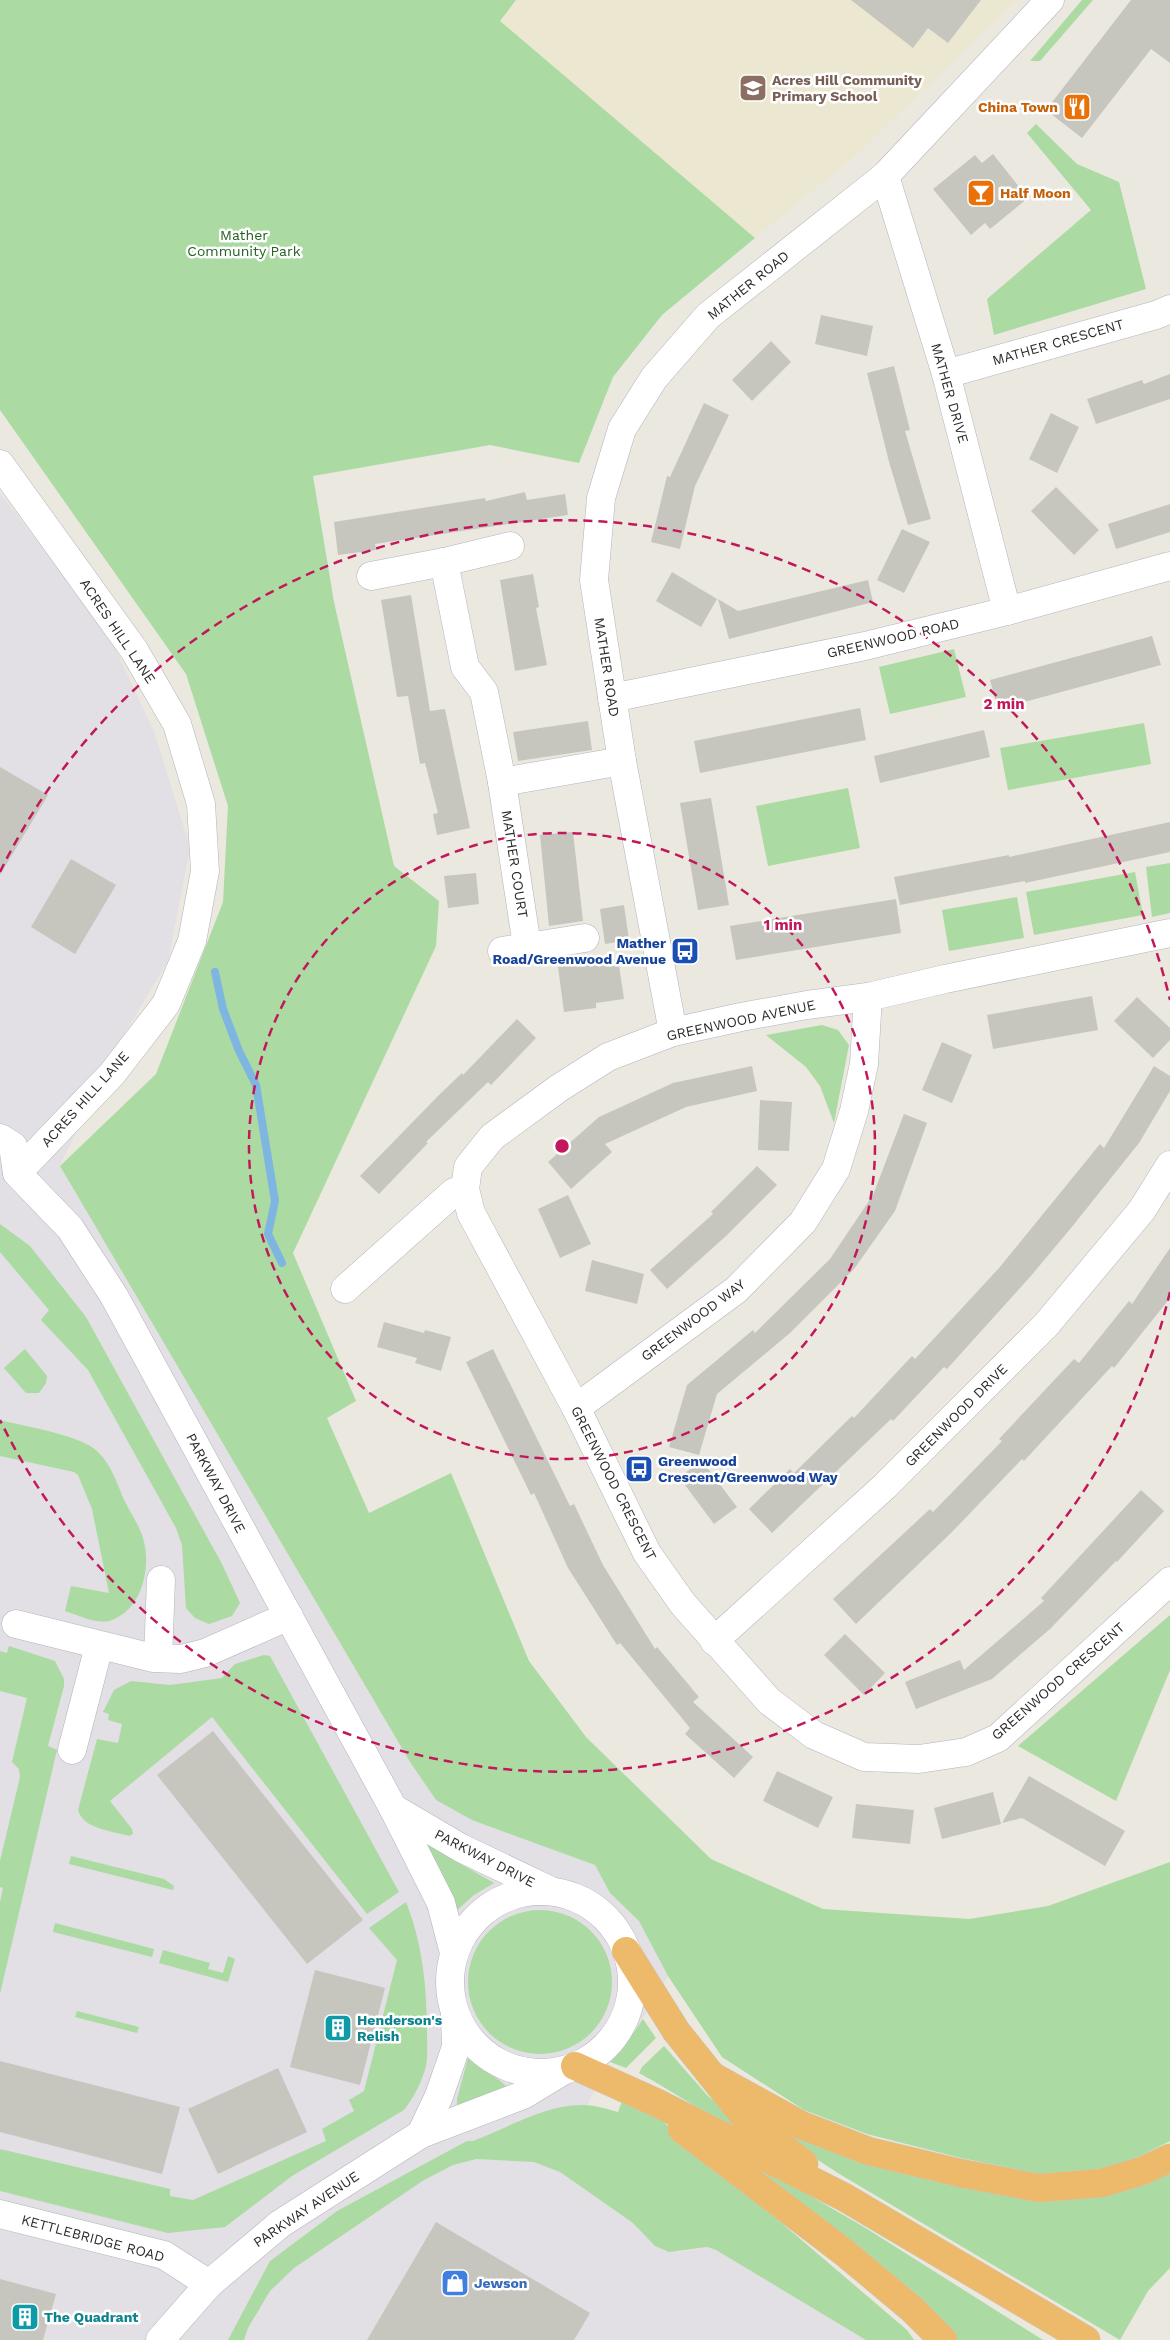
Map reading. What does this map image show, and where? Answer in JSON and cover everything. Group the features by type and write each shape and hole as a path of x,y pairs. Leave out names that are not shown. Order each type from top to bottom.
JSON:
{"highway":[{"path":"626,1951 676,2031 744,2116 844,2197"},
{"path":"570,2068 655,2102 844,2197 1086,2340"},
{"path":"712,2076 802,2124 868,2151 960,2173 1039,2188 1102,2183 1142,2171 1170,2158"},
{"path":"655,2102 669,2119 845,2253 905,2302 943,2340"}],"street":[{"name":"MATHER ROAD","path":"673,1032 622,761 594,580 601,498 622,429 654,378 708,316 885,176 1050,0"},
{"name":"MATHER DRIVE","path":"885,176 946,374 1008,611"},
{"name":"MATHER CRESCENT","path":"946,374 1156,315 1170,309"},
{"name":"ACRES HILL LANE","path":"0,464 134,650 177,724 201,804 205,871 192,941 166,1004 112,1074 9,1173"},
{"path":"371,576 444,562 510,546"},
{"name":"MATHER COURT","path":"444,562 465,667 484,692 502,782 515,948 585,938"},
{"name":"GREENWOOD ROAD","path":"612,698 865,646 1008,611 1170,566"},
{"path":"502,782 622,761"},
{"name":"GREENWOOD AVENUE","path":"465,1189 468,1166 492,1136 559,1088 608,1057 673,1032 807,1005 868,997 945,979 1170,933"},
{"name":"GREENWOOD WAY","path":"576,1408 736,1290 803,1222 836,1169 854,1111 864,1064 868,997"},
{"path":"0,1138 13,1146 9,1173"},
{"name":"GREENWOOD DRIVE","path":"714,1641 886,1486 1046,1325 1142,1210 1170,1165"},
{"name":"PARKWAY DRIVE","path":"9,1173 70,1228 91,1258 394,1808 441,1903 454,1953"},
{"path":"345,1289 454,1192 465,1189"},
{"name":"GREENWOOD CRESCENT","path":"465,1189 471,1213 576,1408 647,1553 683,1604 769,1702 814,1735 864,1757 920,1759 966,1752 998,1738 1170,1581"},
{"path":"158,1658 161,1580"},
{"path":"16,1624 99,1646 158,1658 181,1659 205,1653 289,1616"},
{"path":"72,1750 99,1646"},
{"name":"PARKWAY DRIVE","path":"394,1808 461,1848 552,1891"},
{"path":"421,2134 439,2096 456,2047 455,2014 450,1981 454,1953 471,1923 489,1906 524,1892 552,1891"},
{"name":"PARKWAY AVENUE","path":"160,2340 209,2284 280,2224 421,2134 522,2095 600,2052 616,2034 626,2013 632,1982 626,1951 618,1933 605,1917 582,1900 552,1891"},
{"path":"455,2014 468,2037 485,2054 516,2070 540,2073 570,2068"},
{"name":"KETTLEBRIDGE ROAD","path":"0,2214 164,2255 209,2284"}],"shaded area":[{"name":"Acres Hill Community Primary School","path":"516,0 1017,0 857,154 755,238 500,21"},
{"path":"0,493 108,633 155,734 190,848 168,961 110,1058 60,1166 410,1762 436,1800 595,1865 610,1893 639,1921 656,1950 668,1976 630,2040 610,2062 587,2105 560,2172 633,2223 655,2246 680,2252 707,2247 716,2250 866,2340 0,2340"}],"green space":[{"name":"Mather Community Park","path":"0,0 516,0 500,21 755,238 662,315 613,377 579,463 490,445 313,476 334,602 394,866 439,901 436,946 293,1253 356,1401 327,1418 369,1513 451,1473 529,1661 586,1737 711,1859 823,1909 969,1919 1048,1906 1170,1862 1170,2141 1138,2157 1098,2170 1040,2174 961,2158 867,2134 804,2110 722,2057 668,1976 639,1921 610,1893 595,1865 472,1820 436,1800 410,1762 60,1166 156,1074 223,902 228,806 186,674 0,410"},
{"path":"1082,0 1093,0 1040,61 1030,61"},
{"path":"1036,124 1077,164 1119,182 1146,289 994,335 987,299 1091,210 1027,133"},
{"path":"954,649 966,697 890,714 879,667"},
{"path":"1144,723 1151,764 1008,790 1000,748"},
{"path":"848,788 860,848 768,866 756,806"},
{"path":"1170,863 1170,913 1152,917 1146,867"},
{"path":"1135,872 1143,915 1034,935 1026,892"},
{"path":"1017,897 1024,938 949,951 942,910"},
{"path":"822,1025 838,1030 849,1045 834,1123 820,1086 806,1067 766,1035"},
{"path":"0,1224 30,1246 86,1317 222,1564 240,1603 232,1616 209,1624 195,1618 186,1608 182,1545 176,1528 88,1370 41,1320 49,1310 0,1252"},
{"path":"25,1349 47,1376 46,1383 39,1393 26,1393 4,1368"},
{"path":"0,1420 78,1440 97,1451 110,1468 143,1538 146,1562 142,1587 137,1598 130,1608 120,1616 104,1622 87,1619 65,1611 71,1586 109,1593 92,1509 78,1475 74,1472 0,1456"},
{"path":"1170,1615 1170,1670 1116,1801 1018,1746"},
{"path":"9,1646 55,1661 64,1679 64,1686 48,1746 57,1750 0,1994 0,1902 3,1888 0,1887 0,1861 20,1777 19,1769 12,1762 27,1698 0,1691 0,1651 7,1653"},
{"path":"264,1655 270,1656 399,1892 367,1914 212,1717 110,1801 132,1829 133,1834 129,1836 92,1825 81,1816 78,1810 97,1739 118,1743 122,1724 108,1720 109,1714 103,1712 114,1690 131,1681 170,1685 222,1678 235,1664"},
{"path":"426,1844 494,1883 474,1895 455,1912"},
{"path":"71,1856 164,1879 174,1886 173,1890 69,1864"},
{"path":"406,1902 412,1918 423,1967 426,2001 427,2058 422,2078 404,2110 292,2176 225,2227 168,2233 0,2191 0,2149 170,2189 170,2196 193,2200 326,2141 322,2129 354,2111 349,2100 364,2091 397,1960 369,1928"},
{"path":"540,1910 554,1911 568,1916 580,1922 591,1931 600,1942 606,1954 611,1968 611,1996 606,2010 600,2022 591,2033 580,2042 568,2048 554,2053 540,2054 526,2053 512,2048 500,2042 489,2033 480,2022 474,2010 469,1996 468,1982 469,1968 474,1954 480,1942 489,1931 500,1922 512,1916 526,1911"},
{"path":"55,1923 154,1949 152,1957 53,1932"},
{"path":"163,1950 210,1963 208,1969 223,1973 228,1956 235,1959 228,1982 159,1963"},
{"path":"77,2011 139,2027 137,2033 75,2017"},
{"path":"643,2019 656,2038 626,2068 610,2062 622,2050"},
{"path":"664,2046 707,2095 760,2143 729,2127 639,2073 642,2067"},
{"path":"468,2058 506,2086 505,2089 457,2109 457,2099"},
{"path":"624,2096 655,2115 907,2330 914,2340 866,2340 716,2250 707,2247 669,2252 655,2246 633,2223 560,2172 534,2162 476,2159 453,2165 424,2180 294,2268 270,2291 248,2328 244,2340 228,2340 270,2261 337,2211 467,2141 473,2141 556,2108 588,2105 618,2112"},
{"path":"772,2125 934,2180 980,2191 1047,2200 1170,2165 1170,2268 1148,2291 1120,2340 841,2175 772,2130"},
{"path":"741,2156 864,2227 1043,2340 954,2340"}],"building":[{"path":"851,0 981,0 948,43 928,28 913,48"},
{"path":"1131,0 1170,0 1170,63 1151,49 1082,138 1046,110"},
{"name":"Half Moon","path":"993,154 1028,198 990,229 985,223 971,235 933,189 975,155 982,163"},
{"path":"821,315 873,326 867,356 815,344"},
{"path":"771,341 791,362 752,401 732,380"},
{"path":"894,366 910,430 905,431 931,519 908,525 889,462 867,373"},
{"path":"1170,374 1170,399 1096,424 1087,399 1142,380 1144,384"},
{"path":"704,403 729,415 695,486 680,549 651,542 667,476 670,477"},
{"path":"1051,413 1079,427 1057,473 1029,459"},
{"path":"1056,487 1099,530 1074,555 1031,511"},
{"path":"525,492 527,500 565,494 568,515 375,544 376,550 338,555 334,522 485,498 486,501"},
{"path":"1170,504 1170,532 1116,549 1108,524"},
{"path":"902,529 930,542 904,593 877,580"},
{"path":"672,572 717,599 701,627 656,601"},
{"path":"533,574 539,607 536,608 547,665 515,671 500,580"},
{"path":"868,580 873,602 729,639 718,599 738,611"},
{"path":"411,595 430,711 445,709 470,828 437,835 433,814 438,813 425,763 420,764 408,696 397,697 381,600"},
{"path":"1152,636 1161,665 998,709 990,680"},
{"path":"860,708 866,740 700,773 694,741"},
{"path":"588,721 592,750 518,761 513,732"},
{"path":"984,730 990,757 880,783 874,756"},
{"path":"0,767 48,795 0,875"},
{"path":"711,798 729,905 698,910 680,803"},
{"path":"1170,822 1170,852 1025,883 1025,881 900,905 894,877 1009,855 1009,857"},
{"path":"573,832 583,921 549,926 540,835"},
{"path":"71,859 116,885 75,954 31,927"},
{"path":"476,873 479,904 448,908 444,876"},
{"path":"896,899 901,933 736,960 730,926"},
{"path":"624,905 629,940 605,944 600,909"},
{"path":"618,959 624,999 596,1003 596,1008 564,1012 558,967"},
{"path":"1092,996 1098,1030 993,1049 987,1015"},
{"path":"1137,997 1170,1028 1170,1040 1153,1058 1114,1021"},
{"path":"517,1019 536,1038 491,1085 488,1082 426,1142 428,1143 379,1194 360,1176"},
{"path":"942,1042 972,1055 952,1103 922,1090"},
{"path":"752,1066 757,1091 686,1107 605,1144 612,1152 571,1189 548,1162 599,1117 673,1083"},
{"path":"1154,1066 1170,1076 1170,1091 1139,1143 1071,1228 1030,1277 947,1369 944,1367 893,1421 891,1419 772,1533 749,1509 790,1469 794,1473 852,1416 854,1418 912,1356 915,1359 999,1268 1100,1144 1104,1148"},
{"path":"760,1100 792,1102 789,1151 758,1150"},
{"path":"904,1114 927,1123 895,1211 854,1269 790,1333 717,1394 699,1455 669,1447 687,1385 753,1330 755,1333 830,1259 873,1195"},
{"path":"757,1166 777,1185 726,1236 667,1289 650,1270 713,1214 711,1212"},
{"path":"568,1195 591,1244 560,1258 538,1209"},
{"path":"1170,1248 1170,1298 1114,1368 1112,1366 1024,1461 1022,1459 952,1532 856,1624 833,1599 930,1509 933,1512 1002,1441 999,1439 1074,1359 1079,1363 1129,1301 1132,1304"},
{"path":"592,1260 644,1274 637,1304 585,1291"},
{"path":"384,1322 424,1333 425,1330 451,1337 441,1371 415,1363 417,1358 377,1347"},
{"path":"493,1349 570,1506 574,1504 603,1565 655,1649 657,1647 699,1697 693,1702 753,1757 734,1778 685,1734 690,1728 620,1643 617,1645 568,1568 534,1493 531,1495 466,1362"},
{"path":"702,1461 737,1507 714,1524 679,1477"},
{"path":"1141,1490 1164,1511 1117,1562 1050,1629 992,1679 916,1709 905,1682 960,1660 964,1670 1044,1601 1041,1598"},
{"path":"845,1634 885,1673 864,1695 824,1655"},
{"path":"213,1731 363,1920 307,1964 157,1775"},
{"path":"777,1771 833,1797 818,1828 763,1801"},
{"path":"1029,1776 1125,1831 1105,1866 1022,1818 1002,1823"},
{"path":"993,1792 1001,1824 942,1839 934,1808"},
{"path":"856,1804 914,1810 910,1844 852,1838"},
{"name":"Henderson's Relish","path":"315,1970 385,1988 360,2085 290,2067"},
{"path":"0,2061 180,2107 162,2174 0,2132"},
{"path":"278,2068 307,2132 218,2174 188,2109"},
{"path":"436,2222 590,2313 574,2340 367,2340"},
{"name":"The Quadrant","path":"0,2279 56,2294 43,2340 0,2340"}],"waterway":[{"path":"215,972 223,1009 239,1051 256,1085 275,1201 268,1234 282,1263"}],"place":[{"name":"Acres Hill Community Primary School","path":"753,88"},
{"name":"China Town","path":"1077,107"},
{"name":"Half Moon","path":"981,193"},
{"name":"Mather Road/Greenwood Avenue","path":"685,951"},
{"name":"Greenwood Crescent/Greenwood Way","path":"639,1469"},
{"name":"Henderson's Relish","path":"338,2028"},
{"name":"Jewson","path":"455,2283"},
{"name":"The Quadrant","path":"25,2317"}]}
